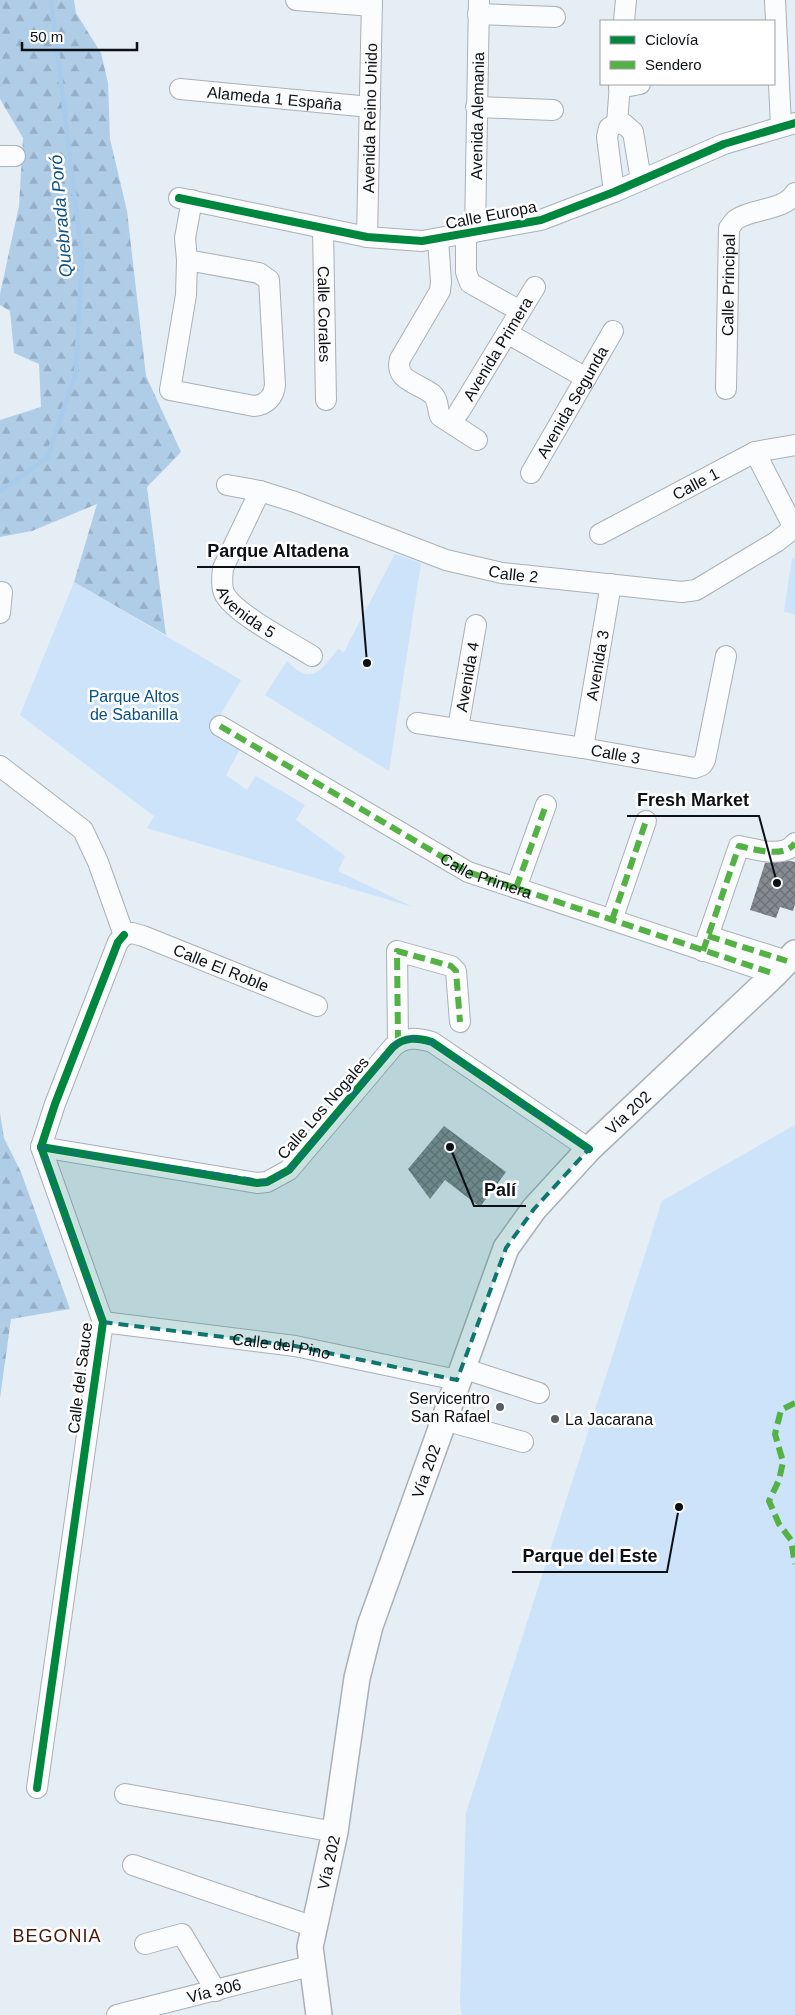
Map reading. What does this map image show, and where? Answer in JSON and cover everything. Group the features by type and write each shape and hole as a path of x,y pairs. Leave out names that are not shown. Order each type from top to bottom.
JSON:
{"main road":[{"name":"Vía 202","path":"319,2015 310,1966 310,1947 335,1832 357,1678 370,1626 459,1374 506,1248 534,1209 589,1149 786,963"}],"street":[{"path":"296,0 372,3"},
{"path":"624,20 626,0"},
{"path":"776,0 788,124"},
{"name":"Avenida Reino Unido","path":"367,237 372,3"},
{"path":"479,7 555,17"},
{"name":"Avenida Alemania","path":"471,233 479,7"},
{"path":"616,123 620,86"},
{"name":"Alameda 1 España","path":"180,89 370,107"},
{"path":"476,107 552,110"},
{"path":"614,192 607,137 609,128 616,123 624,124 633,132 641,180"},
{"name":"Calle Europa","path":"187,260 185,238 186,199 367,237 422,241 541,220 614,192 724,144 788,124"},
{"name":"Calle Principal","path":"726,389 729,228 737,219 776,205 792,197 795,193"},
{"name":"Calle Corales","path":"322,228 326,400"},
{"path":"471,233 466,272 470,283 520,311"},
{"path":"438,239 440,291 400,359 399,371 402,376 432,394 436,399 440,416 478,440"},
{"path":"187,260 259,273 269,280 275,385 274,393 266,402 254,406 170,390 186,294 187,260"},
{"name":"Avenida Primera","path":"459,412 535,287"},
{"name":"Avenida Segunda","path":"531,473 613,331"},
{"path":"507,333 586,378"},
{"name":"Calle 1","path":"600,534 755,452 795,445"},
{"path":"755,452 795,528"},
{"name":"Calle 2","path":"228,485 260,491 446,560 502,573 682,592 696,590 786,543 795,528"},
{"name":"Avenida 5","path":"260,491 223,568 224,594 235,607 312,656"},
{"name":"Avenida 3","path":"583,748 611,584"},
{"path":"0,614 2,592"},
{"name":"Avenida 4","path":"458,728 476,624"},
{"name":"Calle 3","path":"417,723 583,748 686,768 702,765 708,750 726,656"},
{"name":"Calle Primera","path":"220,726 468,872 612,920 786,963"},
{"path":"0,766 83,830 98,862 124,935 118,942 55,1104 41,1147"},
{"path":"516,888 546,805"},
{"path":"612,920 646,821"},
{"path":"705,943 738,846 776,852 792,847 795,843"},
{"name":"Calle El Roble","path":"124,935 132,933 143,936 317,1006"},
{"path":"460,1022 456,971 451,966 398,951 398,1042 410,1038 432,1042 589,1149"},
{"name":"Calle Los Nogales","path":"41,1147 257,1183 267,1182 289,1170 398,1042"},
{"name":"Calle del Sauce","path":"37,1788 103,1322 41,1147"},
{"name":"Calle del Pino","path":"103,1322 295,1346 459,1374 539,1393"},
{"path":"444,1420 523,1442"},
{"path":"125,1794 335,1832"},
{"path":"133,1865 314,1927"},
{"path":"145,1944 182,1934 216,1991"},
{"name":"Vía 306","path":"117,2015 310,1966"}],"highlighted area":[{"path":"410,1038 432,1042 589,1149 534,1209 506,1248 457,1380 295,1346 103,1322 41,1147 267,1182 289,1170 398,1042"}],"green space":[{"path":"0,0 74,0 76,13 101,53 108,83 110,139 127,211 146,376 181,452 147,487 166,635 74,582 97,504 32,531 0,537 0,420 41,407 39,364 14,353 10,311 0,305 0,294 19,206 23,138 0,99"},
{"path":"395,554 421,563 389,771 265,695 287,661 295,669 303,673 316,673 338,649 344,652"},
{"path":"792,558 795,558 795,614 784,612"},
{"name":"Parque Altos de Sabanilla","path":"74,582 241,680 211,731 240,749 226,775 247,790 256,776 305,805 296,820 345,856 338,871 413,907 147,828 154,816 20,715"},
{"path":"0,1113 4,1138 21,1172 70,1309 11,1319 0,1398"},
{"path":"795,1125 795,2015 462,2015 460,2003 466,1813 662,1201"}],"building":[{"path":"795,862 795,904 793,911 780,907 776,918 750,910 765,863"},
{"path":"444,1126 506,1172 480,1207 445,1180 430,1199 408,1169"}],"waterway":[{"name":"Quebrada Poró","path":"0,491 47,458 76,372 82,258 51,0"}],"marked path":[{"path":"220,726 468,872 775,974"},
{"path":"516,888 546,805"},
{"path":"612,920 646,821"},
{"path":"703,951 739,846 760,851 776,852 784,851 795,843"},
{"path":"708,936 787,961"},
{"path":"398,1042 397,951 451,966 456,971 460,1022"},
{"path":"795,1403 781,1410 775,1434 783,1462 779,1480 769,1501 779,1524 791,1540 795,1564"}],"cycle path":[{"path":"179,198 367,237 422,241 541,220 614,192 724,144 795,123"},
{"path":"37,1788 103,1322 41,1147 55,1104 118,942 124,935"},
{"path":"41,1147 257,1183 267,1182 289,1170 393,1047 402,1041 412,1039 432,1042 589,1149"}],"place":[{"name":"Parque Altadena","path":"367,663"},
{"name":"Fresh Market","path":"777,883"},
{"name":"Palí","path":"450,1147"},
{"name":"Servicentro San Rafael","path":"500,1407"},
{"name":"La Jacarana","path":"555,1419"},
{"name":"Parque del Este","path":"679,1507"}],"district":[{"name":"BEGONIA","path":"57,1936"}]}
